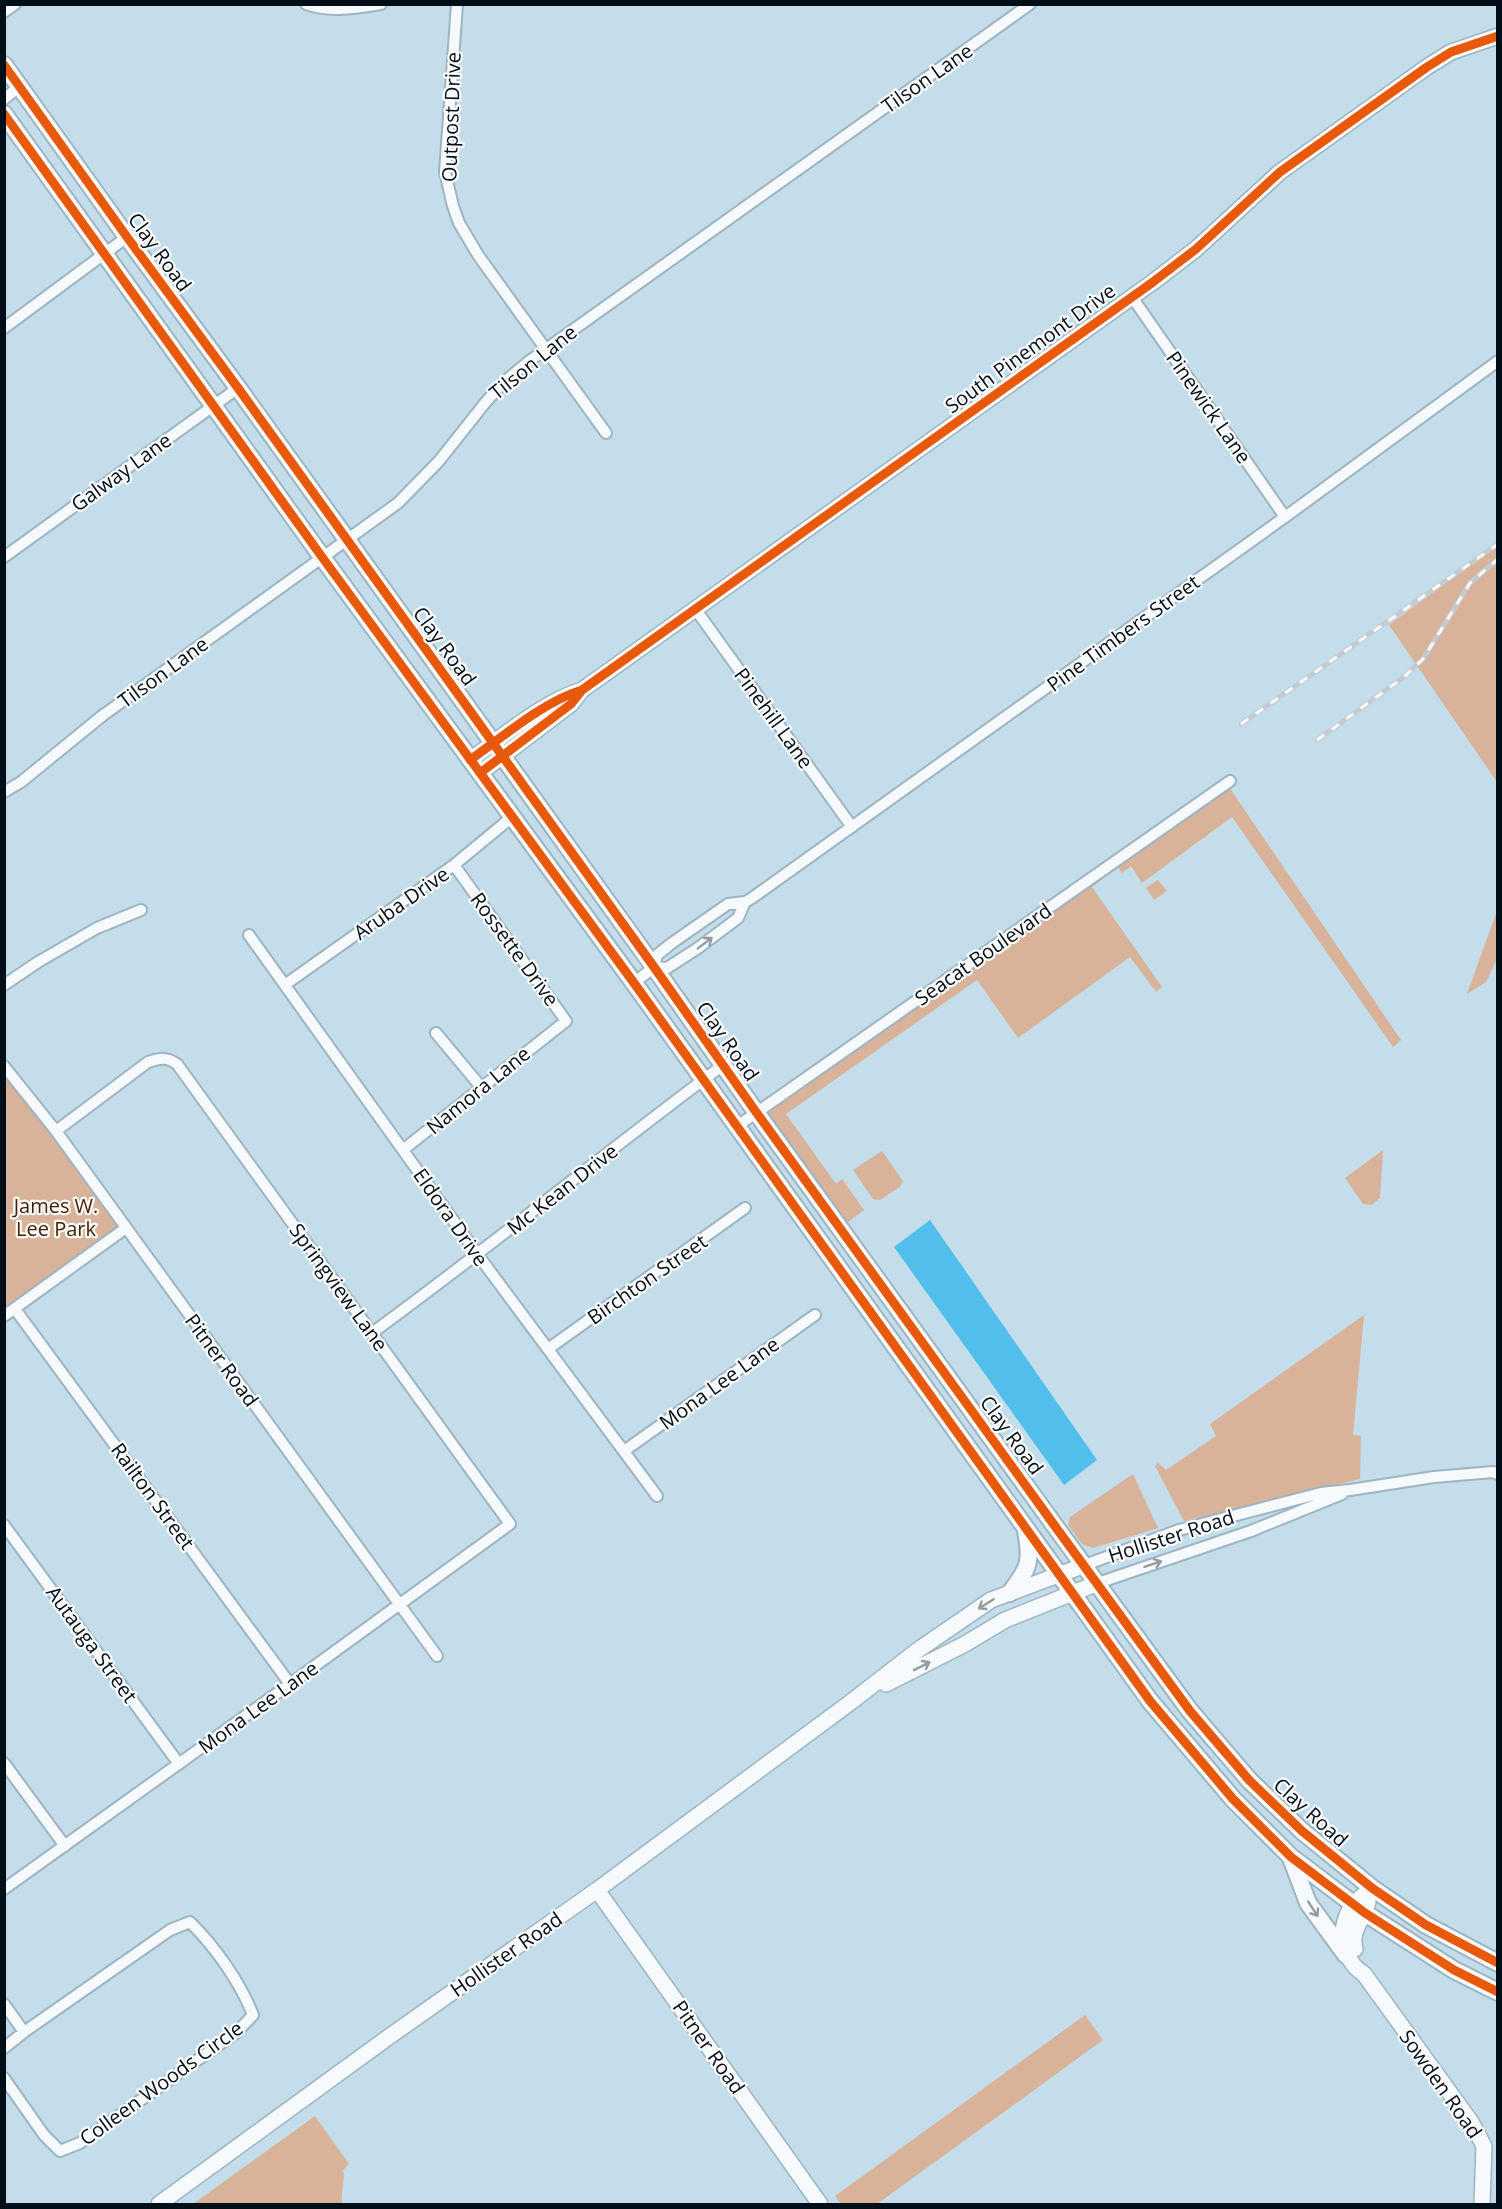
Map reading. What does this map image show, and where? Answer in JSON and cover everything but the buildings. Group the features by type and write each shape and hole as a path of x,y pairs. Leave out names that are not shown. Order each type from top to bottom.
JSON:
{"main road":[{"name":"Clay Road","path":"4,64 126,237 238,388 654,966 756,1112 1191,1711 1249,1780 1302,1831 1372,1888 1425,1924 1497,1963"},
{"path":"4,114 322,557 634,983 1150,1701 1233,1799 1291,1857 1360,1909 1454,1970 1497,1992"},
{"path":"828,1255 849,1240"},
{"path":"958,1433 978,1418"},
{"path":"1010,1593 1023,1575 1028,1562 1030,1553 1026,1527"},
{"path":"1233,1799 1249,1780"},
{"path":"1291,1857 1308,1903 1346,1955"}],"street":[{"path":"4,12 15,4"},
{"path":"306,4 347,9 381,4"},
{"name":"Outpost Drive","path":"457,4 446,172 448,189 459,223 474,248 606,433"},
{"name":"Tilson Lane","path":"4,792 21,782 102,716 398,503 439,461 484,403 503,383 546,348 1027,5"},
{"name":"South Pinemont Drive","path":"475,767 571,704 582,690 1132,297 1196,249 1280,172 1427,67 1451,52 1497,36"},
{"path":"4,99 20,86"},
{"path":"4,328 126,237"},
{"name":"Pinewick Lane","path":"1132,297 1286,517"},
{"name":"Pine Timbers Street","path":"634,983 654,966 657,955 728,904 745,902 852,827 1286,517 1497,361"},
{"name":"Galway Lane","path":"4,557 238,388"},
{"name":"Pinehill Lane","path":"696,610 852,827"},
{"name":"Seacat Boulevard","path":"736,1127 1230,781"},
{"name":"Aruba Drive","path":"286,984 454,865 512,817"},
{"name":"Rossette Drive","path":"454,865 566,1021 554,1030"},
{"name":"Pine Timbers Street","path":"654,966 667,968 690,954 738,918 745,902"},
{"path":"4,985 38,962 97,928 141,910"},
{"name":"Eldora Drive","path":"249,934 478,1255 657,1496"},
{"name":"Namora Lane","path":"404,1149 554,1030"},
{"path":"436,1033 481,1087"},
{"name":"Springview Lane","path":"56,1131 148,1062 168,1058 177,1064 510,1524"},
{"name":"Mc Kean Drive","path":"372,1333 478,1255 723,1065"},
{"name":"Pitner Road","path":"4,1066 56,1131 437,1656"},
{"name":"Birchton Street","path":"548,1349 745,1208"},
{"path":"4,1316 126,1228"},
{"name":"Railton Street","path":"15,1309 290,1684"},
{"name":"Mona Lee Lane","path":"624,1451 814,1315"},
{"name":"Hollister Road","path":"159,2205 390,2036 597,1890 918,1650 991,1600 1174,1532 1321,1493 1434,1477 1493,1472 1497,1474"},
{"name":"Hollister Road","path":"851,1702 965,1644 1005,1620 1072,1592 1236,1536 1350,1490"},
{"path":"1229,1516 1236,1536"},
{"name":"Mona Lee Lane","path":"4,1889 510,1524"},
{"name":"Autauga Street","path":"4,1525 179,1764"},
{"path":"954,1625 965,1644"},
{"path":"4,1763 65,1846"},
{"name":"Sowden Road","path":"1364,1974 1352,1940 1360,1909 1372,1888"},
{"name":"Pitner Road","path":"597,1890 820,2205"},
{"name":"Sowden Road","path":"1360,1909 1344,1925 1343,1941 1346,1955 1354,1968 1364,1974 1471,2122 1484,2146 1482,2205"},
{"name":"Colleen Woods Circle","path":"4,2078 44,2134 60,2151 80,2143 237,2032 254,2016 245,1995 202,1934 190,1922 170,1930 24,2032"},
{"path":"4,2004 24,2032 4,2048"}],"green space":[{"path":"1497,545 1497,782 1389,625"},
{"path":"1229,787 1401,1040 1393,1047 1232,817 1142,883 1131,866 1122,873 1118,867 1092,887 1162,987 1156,992 1130,957 1018,1038 977,980 786,1114 836,1184 842,1179 864,1210 847,1223 767,1112"},
{"path":"1158,880 1167,891 1154,900 1146,888"},
{"path":"1497,911 1497,959 1486,982 1467,994"},
{"name":"James W. Lee Park","path":"4,1066 126,1228 4,1316"},
{"path":"1383,1150 1380,1198 1372,1205 1363,1204 1345,1178"},
{"path":"882,1151 903,1181 900,1187 880,1200 873,1199 853,1170"},
{"path":"1364,1315 1353,1435 1361,1436 1360,1479 1184,1521 1155,1466 1158,1463 1166,1470 1216,1436 1210,1424"},
{"path":"1133,1474 1158,1528 1093,1548 1082,1544 1068,1525 1070,1517"},
{"path":"1085,2015 1103,2040 877,2204 841,2204 835,2196"},
{"path":"315,2116 349,2164 343,2170 342,2204 193,2204"}],"water":[{"path":"930,1220 1097,1460 1064,1485 894,1247"}],"railway":[{"path":"1241,724 1498,544"},
{"path":"1317,740 1404,677 1423,659 1470,583 1498,559"}],"cycle path":[{"path":"480,773 571,704 582,690 1153,282 1196,249 1280,172 1451,52 1498,36"},
{"path":"4,65 756,1112 1190,1711 1249,1780 1302,1831 1372,1888 1426,1925 1498,1963"},
{"path":"4,114 322,557 634,983 1150,1701 1233,1799 1291,1857 1365,1913 1454,1970 1498,1992"},
{"path":"470,760 538,711 567,695 582,690"}]}
